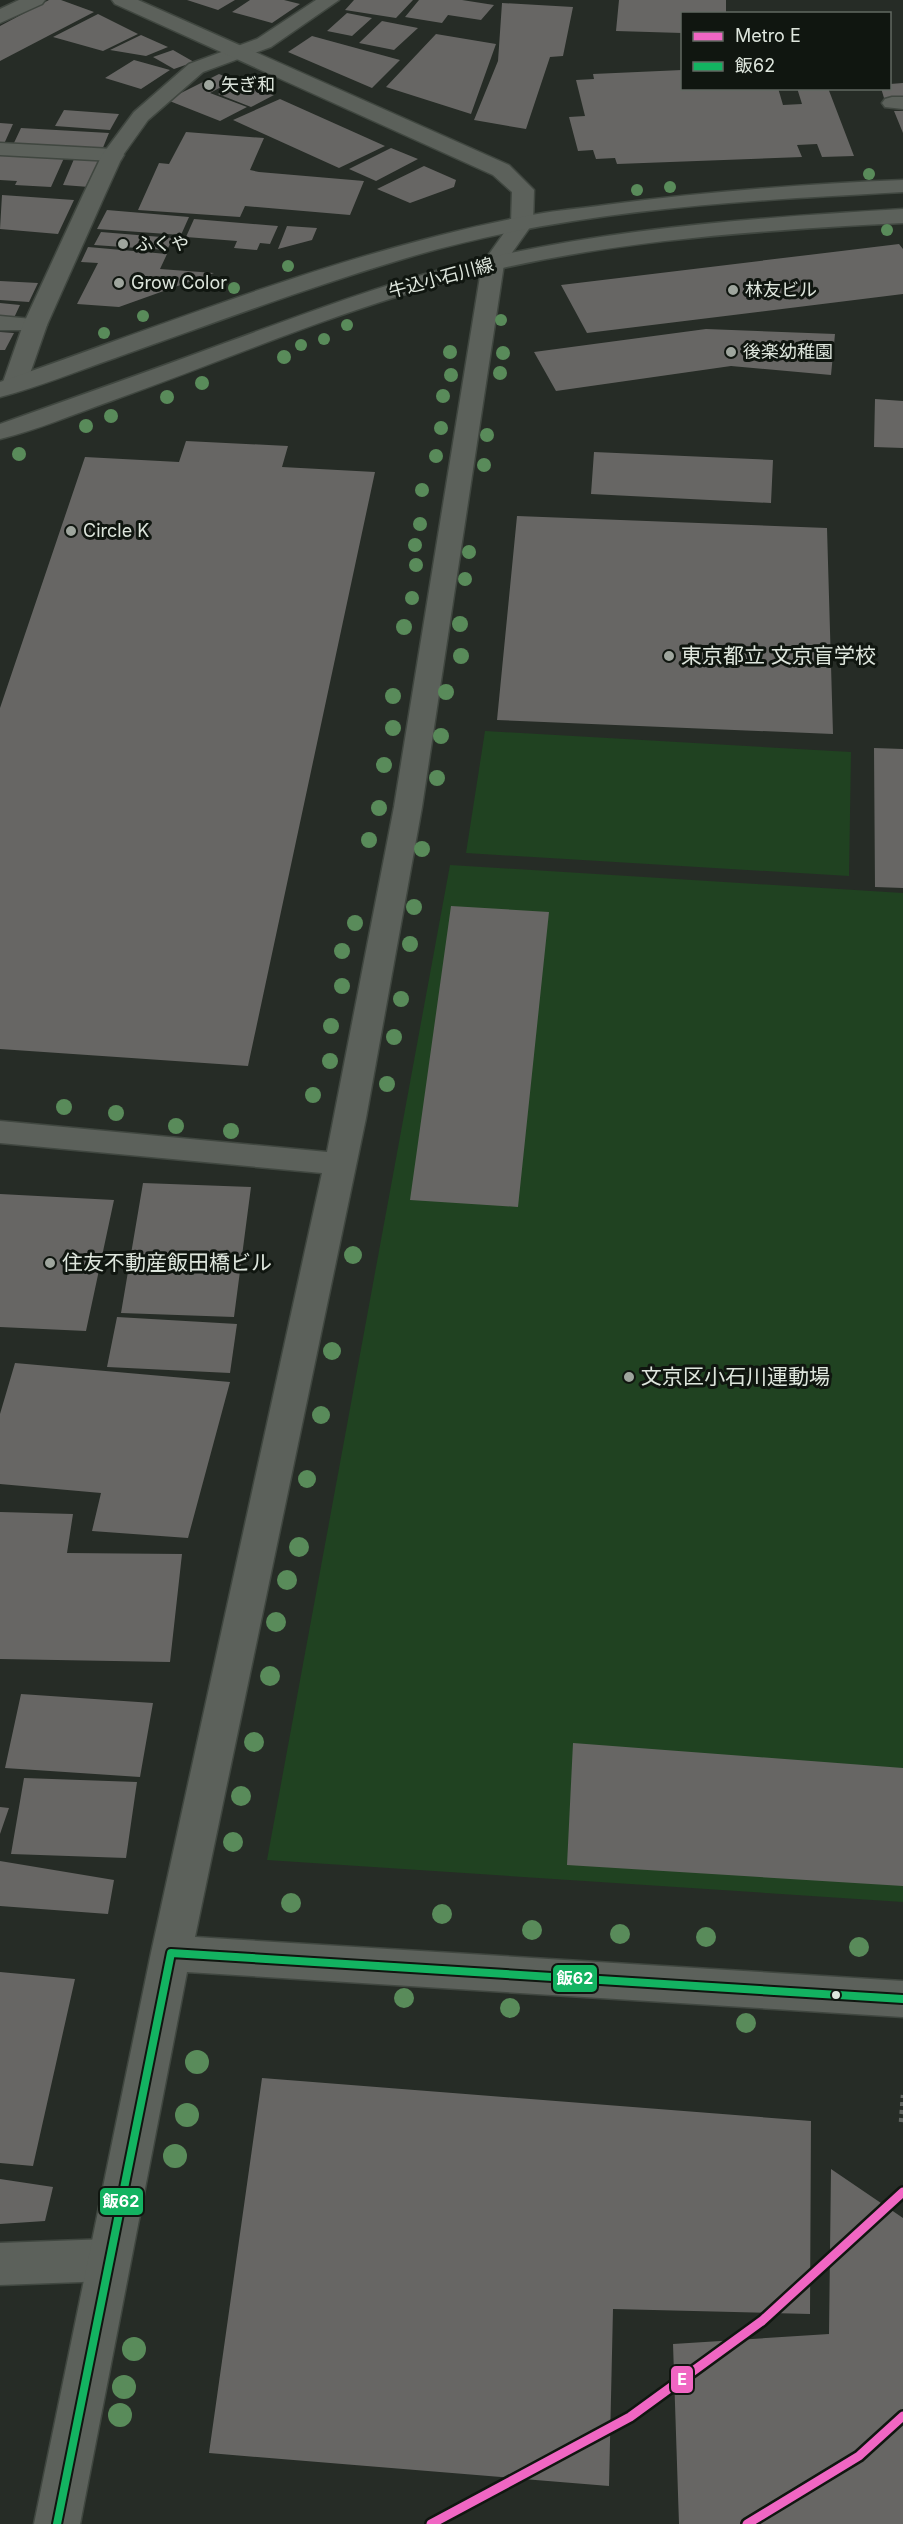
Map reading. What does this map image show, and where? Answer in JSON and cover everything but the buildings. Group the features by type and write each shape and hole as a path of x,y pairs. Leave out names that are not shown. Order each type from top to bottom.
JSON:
{"street":[{"path":"0,17 34,0"},
{"path":"57,2524 171,1953 340,1164 408,807 493,264 522,223 523,190 501,170 122,0"},
{"path":"7,387 113,155 141,116 196,68 264,43 329,0"},
{"path":"0,149 113,155"},
{"name":"牛込小石川線","path":"7,387 338,272 405,251 522,223 662,204 781,192 903,186"},
{"name":"牛込小石川線","path":"0,432 337,309 493,264 602,244 673,235 791,222 903,216"},
{"path":"0,323 35,326"},
{"path":"0,1132 340,1164"},
{"path":"171,1953 903,1999"},
{"path":"0,2264 108,2260"}],"path":[{"path":"901,2122 903,2095"}],"green space":[{"path":"485,731 851,752 849,876 466,853"},
{"name":"文京区小石川運動場","path":"450,865 903,893 903,1902 267,1860"}],"metro line":[{"name":"E","path":"431,2524 630,2417 762,2321 903,2192"},
{"name":"E","path":"747,2524 859,2456 903,2416"}],"transit line":[{"name":"飯62","path":"57,2524 171,1953 903,1999"}],"place":[{"name":"矢ぎ和","path":"209,85"},
{"name":"ふくや","path":"123,244"},
{"name":"Grow Color","path":"119,283"},
{"name":"林友ビル","path":"733,290"},
{"name":"後楽幼稚園","path":"731,352"},
{"name":"Circle K","path":"71,531"},
{"name":"東京都立 文京盲学校","path":"669,656"},
{"name":"住友不動産飯田橋ビル","path":"50,1263"},
{"name":"文京区小石川運動場","path":"629,1377"}]}
